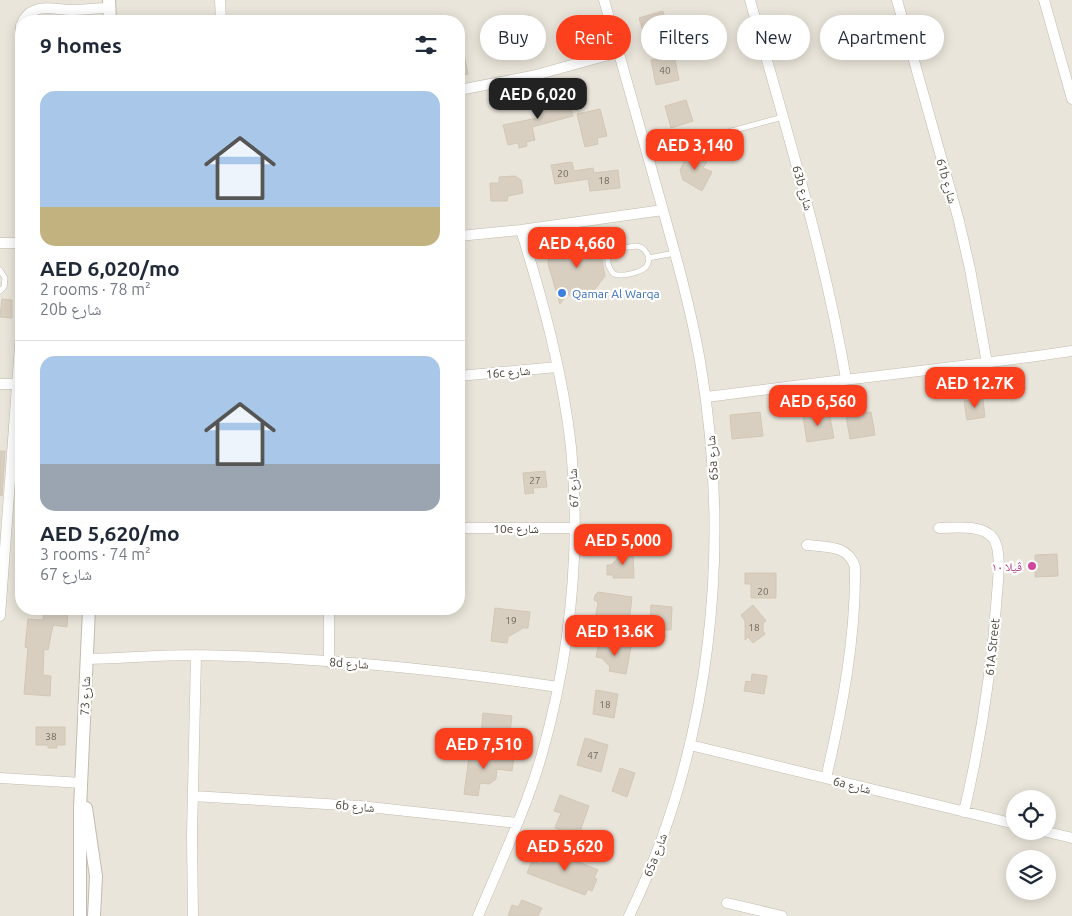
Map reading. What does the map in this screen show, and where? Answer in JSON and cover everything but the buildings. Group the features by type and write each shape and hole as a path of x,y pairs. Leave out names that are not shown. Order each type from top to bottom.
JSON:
{"street":[{"path":"220,0 221,15"},
{"name":"65a شارع","path":"604,0 608,15"},
{"name":"63b شارع","path":"750,0 808,203 823,264 846,379"},
{"name":"61b شارع","path":"897,0 959,221 970,268 987,363"},
{"path":"1044,0 1072,98"},
{"path":"27,15 34,10 70,5 110,3"},
{"path":"465,89 532,76 590,60"},
{"name":"65a شارع","path":"621,60 676,253 692,322 706,397 715,501 714,582 705,663 690,745 652,865 629,916"},
{"path":"465,235 521,230 663,210"},
{"name":"شارع 67","path":"478,916 517,823 541,756 558,687 571,607 574,568 574,487 565,407 540,294 521,230"},
{"path":"0,243 15,244"},
{"path":"706,397 1072,351"},
{"name":"16c شارع","path":"465,376 557,368"},
{"path":"0,384 15,384"},
{"path":"0,616 15,423"},
{"name":"10e شارع","path":"465,528 574,528"},
{"name":"61A Street","path":"939,528 982,530 994,540 998,554 989,683 979,748 964,812"},
{"path":"807,545 841,550 853,560 855,567 849,657 837,730 826,778"},
{"name":"شارع 73","path":"80,916 80,834 89,615"},
{"path":"329,615 329,662"},
{"name":"8d شارع","path":"86,655 196,655 329,662 443,672 558,687"},
{"path":"192,916 191,873 196,655"},
{"name":"6a شارع","path":"690,745 1006,822"},
{"path":"0,778 39,780 54,777 82,780"},
{"name":"شارع 73","path":"82,780 96,876 94,916"},
{"name":"6b شارع","path":"193,796 360,806 517,823"},
{"path":"1056,834 1072,838"},
{"path":"727,903 782,916"}],"lane":[{"path":"646,150 652,148 664,149 783,117"},
{"path":"635,246 645,249 648,258 644,268 618,275 610,271 608,258 612,252 635,246"},
{"path":"648,258 676,253"},
{"path":"0,270 6,278 4,287 0,291"}],"shaded area":[{"path":"0,0 1072,0 1072,916 0,916"}],"place":[{"name":"Qamar Al Warqa","path":"562,293"},
{"name":"ڤيلا ١٠","path":"1032,566"}]}
